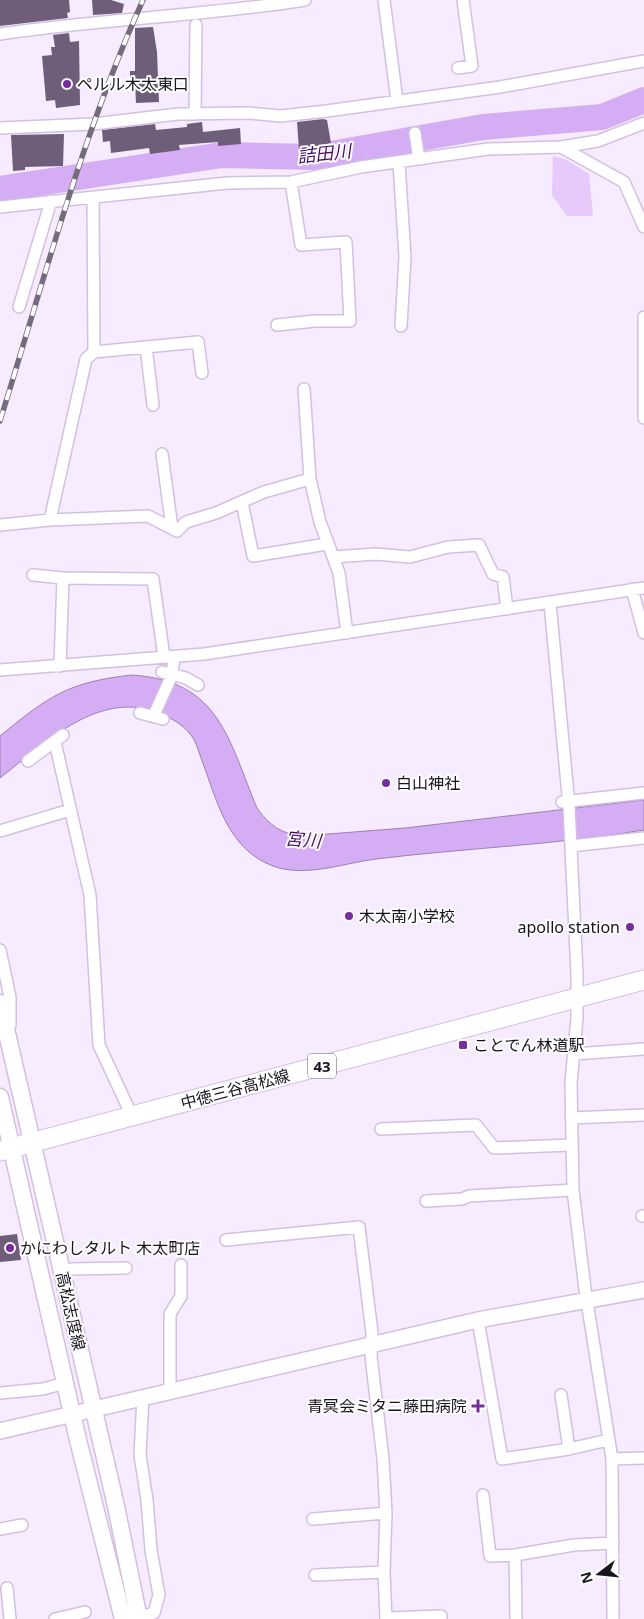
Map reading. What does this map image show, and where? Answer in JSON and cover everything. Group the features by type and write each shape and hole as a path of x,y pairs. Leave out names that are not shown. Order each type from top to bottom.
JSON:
{"main road":[{"name":"中徳三谷高松線","path":"6,1149 644,980"},
{"name":"高松志度線","path":"0,1003 10,1039 116,1506 134,1618"},
{"name":"高松志度線","path":"0,1097 6,1149 72,1414 134,1618"}],"street":[{"path":"0,34 228,6 305,0"},
{"path":"384,0 398,101"},
{"path":"458,68 472,66 463,0"},
{"path":"195,114 196,25"},
{"path":"0,128 93,124 195,114 249,113 280,116 500,86 644,61"},
{"path":"0,207 227,182 291,182 361,167 488,149 561,147 598,142 644,123"},
{"path":"415,133 419,159"},
{"path":"561,147 624,182 644,227"},
{"path":"399,163 405,257 402,326"},
{"path":"277,325 315,321 350,321 346,242 301,244 291,182"},
{"path":"93,197 94,352"},
{"path":"19,307 51,202"},
{"path":"644,317 644,418"},
{"path":"50,520 86,359 94,352 198,342 202,374"},
{"path":"146,347 153,405"},
{"path":"304,389 310,479 327,544 339,573 347,633"},
{"path":"162,454 172,528"},
{"path":"0,525 50,520 148,516 177,531 186,522 264,492 310,479"},
{"path":"242,502 253,556 327,544"},
{"path":"333,557 375,554 410,557 448,547 479,544 493,574 502,577 507,609"},
{"path":"32,575 63,578 153,579 169,657 168,675 158,714 140,713"},
{"path":"60,666 63,578"},
{"path":"0,670 169,657 347,633 644,588"},
{"path":"632,590 644,633"},
{"path":"550,603 571,845 577,997 571,1118 573,1190 612,1459 612,1619"},
{"path":"168,675 198,685"},
{"path":"28,761 59,738 70,810 90,895 100,1045 132,1116"},
{"path":"566,803 644,793"},
{"path":"0,831 70,810"},
{"path":"571,845 644,838"},
{"path":"0,950 10,997 10,1039"},
{"path":"574,1054 644,1049"},
{"path":"571,1118 644,1115"},
{"path":"380,1130 476,1125 494,1148 571,1145"},
{"path":"426,1201 462,1199 468,1196 573,1190"},
{"path":"226,1240 359,1227 372,1334 370,1356 383,1459 386,1513 384,1572 386,1619 442,1616 442,1619"},
{"path":"170,1391 170,1314 181,1296 181,1265"},
{"path":"62,1271 72,1268 126,1268"},
{"path":"0,1431 478,1320 644,1290"},
{"path":"478,1320 502,1459 569,1449 608,1440"},
{"path":"0,1393 43,1389 65,1383"},
{"path":"561,1395 569,1449"},
{"path":"134,1618 154,1613 159,1595 151,1550 147,1500 140,1454 143,1397"},
{"path":"612,1459 644,1458"},
{"path":"483,1495 490,1556 515,1555 574,1545 613,1544"},
{"path":"313,1519 386,1513"},
{"path":"0,1528 22,1525"},
{"path":"515,1555 516,1619"},
{"path":"315,1575 384,1572"},
{"path":"7,1588 10,1619"},
{"path":"55,1619 85,1612"}],"shaded area":[{"path":"553,156 567,160 589,174 593,216 567,216 552,195"}],"water":[{"name":"宮川","path":"132,675 161,680 185,689 203,702 217,718 228,737 257,808 271,824 288,833 302,836 405,828 644,800 644,830 544,843 376,859 315,870 303,871 279,868 249,852 229,828 215,798 196,744 184,727 163,715 140,708 118,708 96,713 76,722 36,749 0,778 0,736 17,722 60,693 91,682"}],"building":[{"path":"0,0 69,0 70,12 67,13 68,18 0,26"},
{"path":"92,0 111,0 124,4 122,13 93,15"},
{"path":"153,27 157,52 159,102 136,103 135,83 130,83 130,71 135,71 135,28"},
{"name":"ペルル木太東口","path":"69,33 70,42 79,41 80,105 56,108 55,100 46,101 42,56 52,55 51,47 55,47 53,35"},
{"path":"327,120 331,143 322,145 322,147 299,150 297,122"},
{"path":"202,122 203,132 240,128 241,144 218,146 218,142 179,145 180,150 150,154 149,148 111,153 110,141 103,142 102,130 155,124 156,130 187,127 187,124"},
{"path":"64,134 63,166 25,167 25,170 13,171 11,135"},
{"name":"かにわしタルト 木太町店","path":"17,1234 21,1260 0,1262 0,1236"}],"waterway":[{"name":"詰田川","path":"0,189 222,155 314,157 483,127 602,117 644,100"}],"railway":[{"path":"0,421 48,261 83,155 121,51 143,0"}],"place":[{"name":"ペルル木太東口","path":"67,84"},
{"name":"白山神社","path":"386,783"},
{"name":"木太南小学校","path":"349,916"},
{"name":"apollo station","path":"630,927"},
{"name":"ことでん林道駅","path":"463,1045"},
{"name":"かにわしタルト 木太町店","path":"10,1248"},
{"name":"青冥会ミタニ藤田病院","path":"478,1406"}]}
